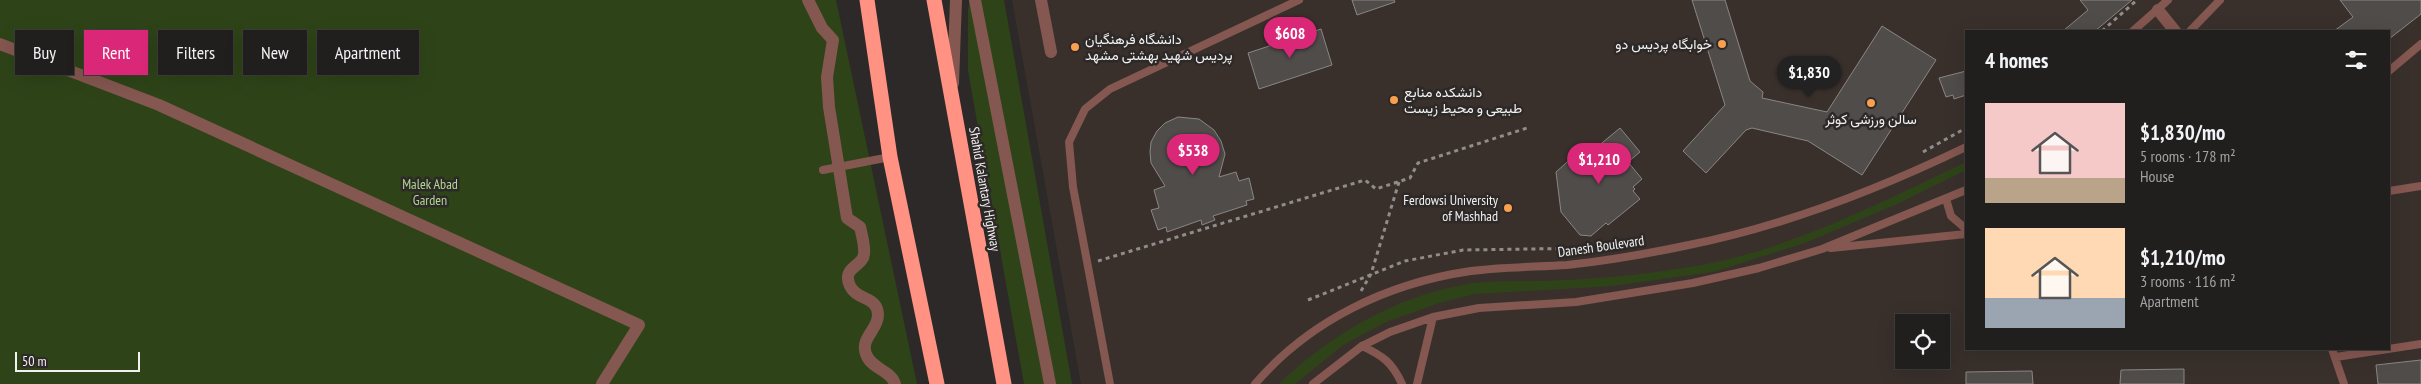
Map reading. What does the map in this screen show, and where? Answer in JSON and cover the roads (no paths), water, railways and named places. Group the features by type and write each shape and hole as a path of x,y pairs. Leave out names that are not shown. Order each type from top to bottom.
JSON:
{"highway":[{"path":"866,0 890,157 936,384"},
{"name":"Shahid Kalantary Highway","path":"934,0 1004,384"}],"street":[{"path":"808,0 822,28 833,40 827,78 829,107 847,218 860,227 864,254 862,260 850,270 848,278 851,287 858,296 871,300 875,304 878,316 865,344 866,355 871,363 887,373 895,384"},
{"path":"952,103 956,0"},
{"path":"975,0 1050,384"},
{"path":"1041,0 1051,52"},
{"path":"2158,10 2174,30"},
{"path":"0,44 159,105 639,325 602,384"}],"lane":[{"path":"1110,384 1073,187 1069,142 1085,109 1110,89 1299,0"},
{"path":"2134,30 2168,0"},
{"path":"2191,30 2220,0"},
{"path":"2390,70 2421,44"},
{"name":"Danesh Boulevard","path":"1255,384 1274,362 1321,324 1375,296 1422,280 1472,271 1569,264 1684,246 1748,232 1883,184 1965,147"},
{"path":"823,170 890,157"},
{"path":"2390,191 2421,186"},
{"path":"1313,384 1362,346 1390,332 1434,317 1479,308 1576,302 1693,283 1759,268 1822,249 1965,190"},
{"path":"1946,199 1951,216 1965,228"},
{"path":"1822,249 1965,234"},
{"path":"1417,384 1434,317"},
{"path":"2390,349 2421,344"},
{"path":"1362,346 1383,356 1396,372 1402,384"},
{"path":"2332,350 2344,384"},
{"path":"2336,358 2385,350"}],"place":[{"name":"خوابگاه پردیس دو","path":"1722,44"},
{"name":"دانشگاه فرهنگیان پردیس شهید بهشتی مشهد","path":"1075,47"},
{"name":"دانشکده منابع طبیعی و محیط زیست","path":"1394,100"},
{"name":"سالن ورزشی کوثر","path":"1871,103"},
{"name":"Ferdowsi University of Mashhad","path":"1508,208"}],"park label":[{"name":"Malek Abad Garden","path":"430,192"}]}
